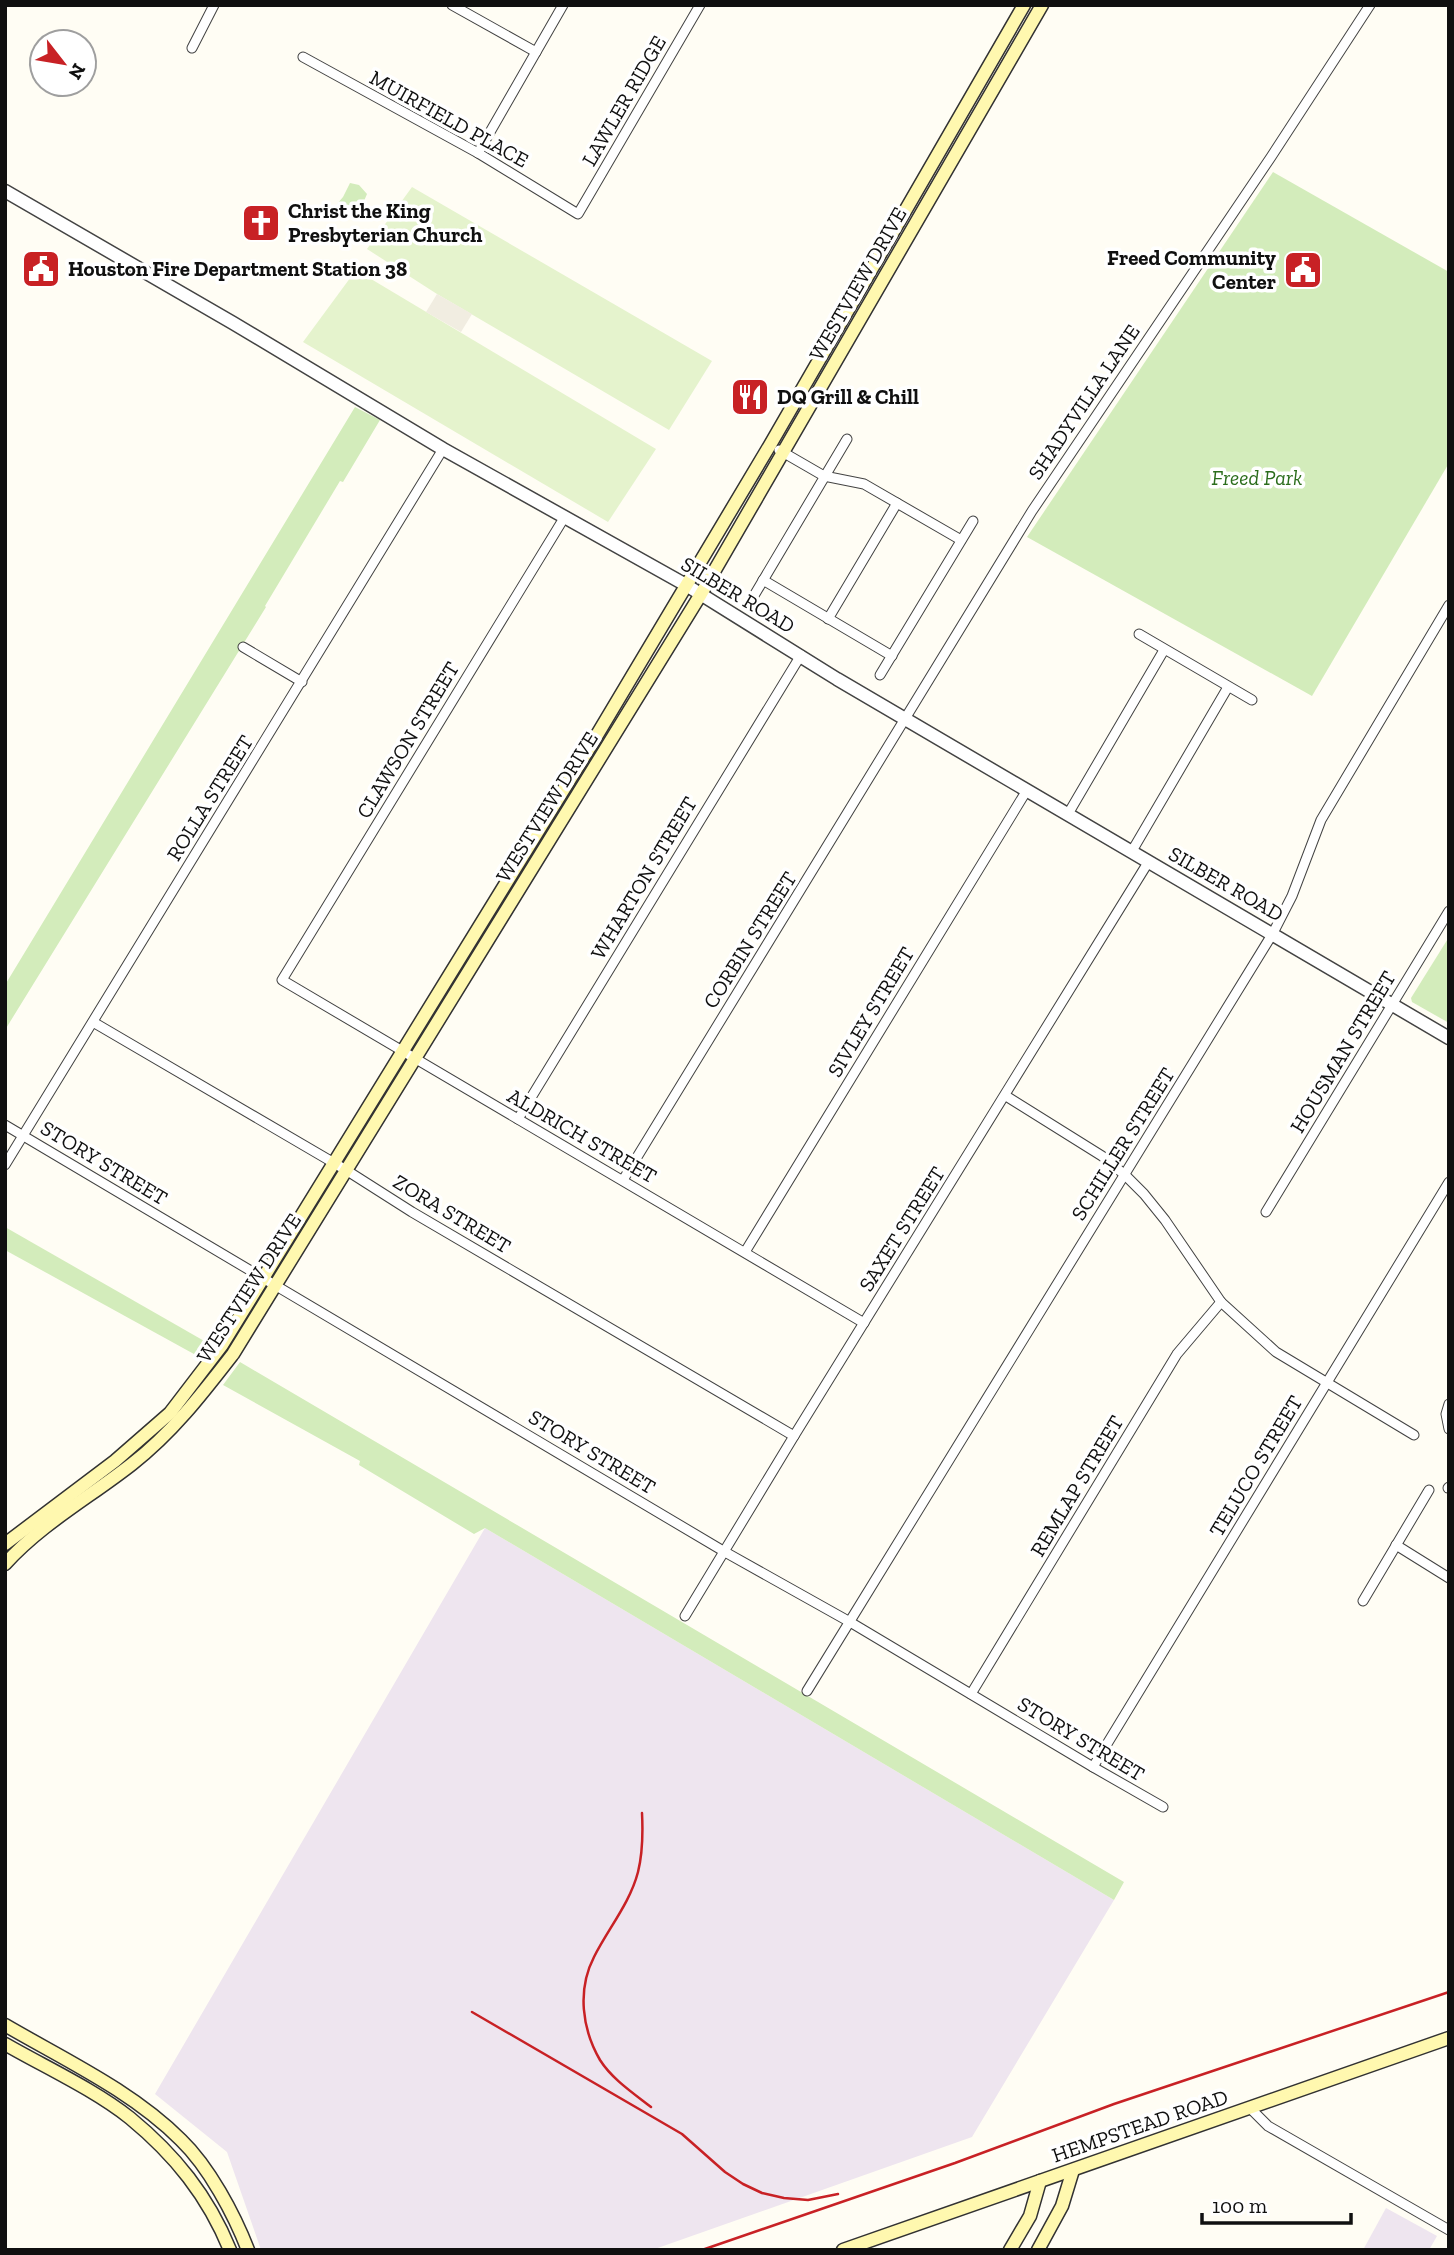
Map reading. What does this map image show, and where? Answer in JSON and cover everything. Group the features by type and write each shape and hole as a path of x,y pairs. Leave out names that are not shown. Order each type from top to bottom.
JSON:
{"main road":[{"name":"WESTVIEW DRIVE","path":"5,1544 115,1461 170,1413 222,1345 594,740 770,445 1024,5"},
{"name":"WESTVIEW DRIVE","path":"5,1564 36,1537 133,1464 179,1423 233,1354 701,594 1042,5"},
{"path":"885,247 897,254"},
{"path":"594,740 606,748"},
{"path":"500,892 512,901"},
{"path":"5,2025 138,2105 182,2140 212,2180 248,2250"},
{"name":"HEMPSTEAD ROAD","path":"843,2250 1449,2038"},
{"path":"5,2044 104,2100 130,2118 184,2170 203,2196 230,2250"},
{"path":"1038,2250 1062,2206 1073,2169"},
{"path":"1010,2250 1030,2216 1040,2180"}],"street":[{"path":"452,5 536,52"},
{"path":"478,153 563,5"},
{"name":"LAWLER RIDGE","path":"578,214 700,5"},
{"name":"SHADYVILLA LANE","path":"906,719 1032,511 1271,157 1370,5"},
{"path":"192,48 214,6"},
{"name":"MUIRFIELD PLACE","path":"303,57 478,153 578,214"},
{"name":"SILBER ROAD","path":"5,191 443,449 686,585 837,679 1449,1038"},
{"path":"752,599 846,439"},
{"path":"770,445 824,476 864,484 961,540"},
{"name":"ROLLA STREET","path":"5,1165 443,449"},
{"path":"828,619 897,503"},
{"name":"CLAWSON STREET","path":"282,980 564,519"},
{"path":"880,675 973,521"},
{"path":"763,580 892,656"},
{"name":"SCHILLER STREET","path":"807,1691 1273,933 1292,895 1321,820 1449,605"},
{"path":"1139,634 1251,700"},
{"path":"243,647 302,682"},
{"path":"1068,814 1164,649"},
{"name":"WHARTON STREET","path":"518,1119 801,655"},
{"path":"1132,851 1228,687"},
{"name":"CORBIN STREET","path":"623,1180 906,719"},
{"name":"SIVLEY STREET","path":"746,1252 1027,790"},
{"name":"SAXET STREET","path":"685,1616 1149,861"},
{"name":"HOUSMAN STREET","path":"1266,1212 1449,911"},
{"name":"ALDRICH STREET","path":"282,980 864,1323"},
{"name":"ZORA STREET","path":"93,1022 794,1436"},
{"path":"1006,1096 1102,1156 1125,1175 1165,1220 1221,1302 1276,1352 1414,1435"},
{"name":"STORY STREET","path":"5,1125 725,1552 850,1622 1163,1807"},
{"name":"TELUCO STREET","path":"1093,1768 1449,1182"},
{"name":"REMLAP STREET","path":"971,1693 1177,1354 1221,1302"},
{"path":"1449,1404 1446,1414 1449,1429"},
{"path":"1363,1601 1429,1490"},
{"path":"1396,1545 1449,1577"},
{"path":"1250,2108 1268,2126 1449,2230"}],"shaded area":[{"path":"437,294 472,314 461,332 426,312"},
{"path":"485,1528 1114,1900 972,2137 652,2250 261,2250 227,2152 155,2094"},
{"path":"1386,2208 1437,2236 1429,2250 1363,2250"}],"green space":[{"name":"Freed Park","path":"1273,172 1449,272 1449,463 1312,696 1027,537"},
{"path":"350,183 359,185 367,194 364,201 351,212 341,209 337,204"},
{"path":"412,187 712,361 669,430 437,294 367,249"},
{"path":"356,270 656,449 608,522 303,342"},
{"path":"355,407 380,420 343,482 340,481 266,607 5,1030 5,985"},
{"path":"1449,937 1449,1023 1412,1002 1411,998"},
{"path":"5,1227 213,1346 203,1359 5,1250"},
{"path":"240,1362 1124,1882 1114,1900 485,1528 474,1534 359,1465 360,1461 223,1385"}],"railway":[{"path":"642,1813 638,1872 630,1894 594,1957 585,1983 584,2009 589,2035 600,2060 617,2080 651,2107"},
{"path":"702,2250 955,2163 1114,2104 1449,1992"},
{"path":"472,2012 682,2134 725,2172 743,2184 762,2193 784,2198 808,2200 838,2194"}],"place":[{"name":"Christ the King Presbyterian Church","path":"261,223"},
{"name":"Houston Fire Department Station 38","path":"41,269"},
{"name":"Freed Community Center","path":"1303,270"},
{"name":"DQ Grill & Chill","path":"750,397"}]}
